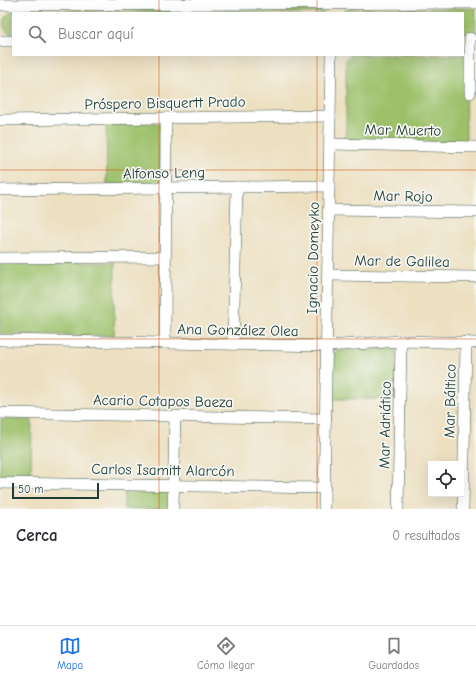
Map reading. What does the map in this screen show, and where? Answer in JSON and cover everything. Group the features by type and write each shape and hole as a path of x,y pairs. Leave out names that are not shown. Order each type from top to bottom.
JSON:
{"street":[{"path":"0,5 331,6 411,2 476,3"},
{"path":"470,38 470,94"},
{"path":"0,41 12,41"},
{"name":"Ignacio Domeyko","path":"324,509 331,56"},
{"name":"Próspero Bisquertt Prado","path":"0,120 330,116"},
{"path":"164,343 166,118"},
{"name":"Mar Muerto","path":"330,144 476,147"},
{"name":"Alfonso Leng","path":"0,190 329,186"},
{"path":"233,344 237,187"},
{"name":"Mar Rojo","path":"329,210 476,212"},
{"path":"0,258 165,257"},
{"name":"Mar de Galilea","path":"328,275 476,277"},
{"name":"Ana González Olea","path":"0,340 327,346 401,341 471,342"},
{"name":"Mar Adriático","path":"398,509 401,341"},
{"name":"Mar Báltico","path":"463,509 471,342"},
{"name":"Acario Cotapos Baeza","path":"0,413 326,419"},
{"path":"173,509 175,416"},
{"name":"Carlos Isamitt Alarcón","path":"0,483 325,488"}],"green space":[{"path":"476,8 476,33 464,33 464,12 344,12 349,9"},
{"path":"320,9 323,12 12,12 12,35 6,30 3,24 6,17 13,11"},
{"path":"465,54 466,142 346,141 346,60 349,56 464,56"},
{"path":"106,123 161,124 162,183 107,185"},
{"path":"0,262 115,263 114,336 0,334"},
{"path":"396,348 397,399 332,399 332,357 334,353 337,351"},
{"path":"1,419 32,420 31,475 0,475"},
{"path":"124,487 168,490 169,509 124,509"}]}
